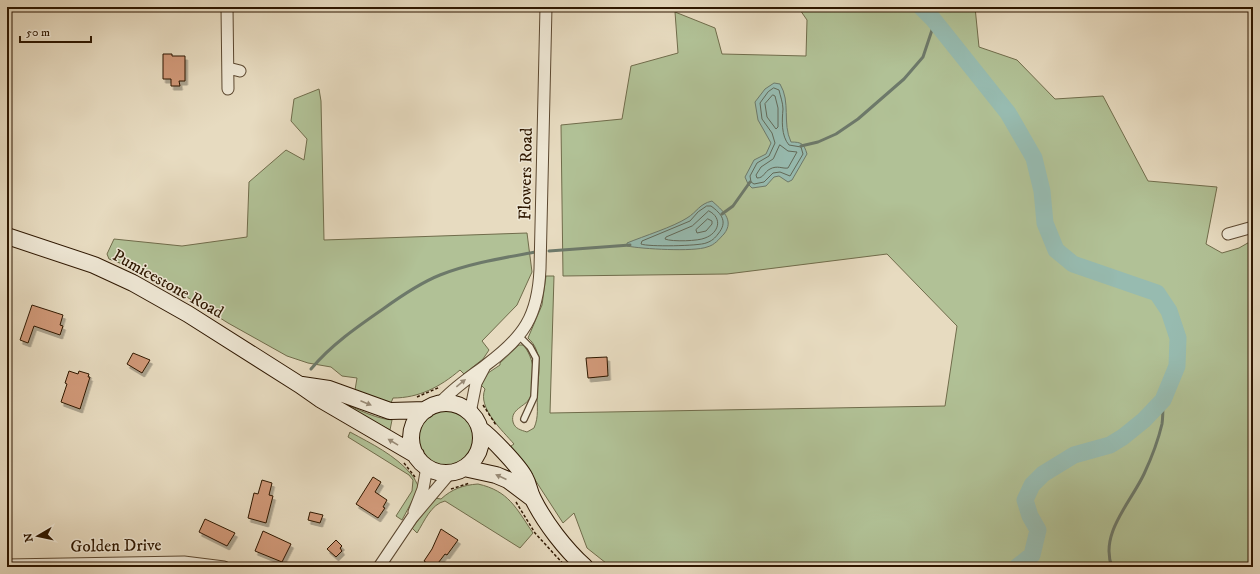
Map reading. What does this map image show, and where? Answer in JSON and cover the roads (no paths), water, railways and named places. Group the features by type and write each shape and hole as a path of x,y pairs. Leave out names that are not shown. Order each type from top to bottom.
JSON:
{"main road":[{"name":"Pumicestone Road","path":"7,236 94,264 166,300 320,399 416,455"},
{"name":"Pumicestone Road","path":"300,385 329,390 390,411 432,407"},
{"path":"532,498 508,480 484,471 457,470 442,472 427,467 416,455 412,436 414,426 432,407 450,403 461,406 470,413 480,429 490,436 525,478 532,498 557,535 585,567"},
{"path":"457,470 473,460 478,451 481,440 480,429"}],"street":[{"path":"227,7 228,89"},
{"name":"Flowers Road","path":"432,407 449,392 485,366 519,336 531,318 539,292 546,7"},
{"path":"228,68 240,71"},
{"path":"1228,234 1253,227"},
{"name":"Flowers Road","path":"470,413 476,383 485,366"},
{"path":"412,518 423,489 427,467"},
{"path":"378,567 412,518 457,470"},
{"name":"Golden Drive","path":"7,566 184,562 224,567"}],"lane":[{"path":"519,336 530,346 536,358 534,397 524,420"}],"water":[{"path":"774,83 780,84 783,91 786,105 788,135 791,142 798,142 802,144 807,154 792,180 788,182 779,176 774,177 766,186 752,188 748,184 745,177 754,160 766,154 771,143 758,120 755,102 765,89"},
{"path":"712,201 726,216 728,224 724,234 712,245 700,249 680,250 627,246 627,243 681,221 690,216 704,204"}],"waterway":[{"path":"921,7 933,19 1008,113 1034,158 1042,191 1045,223 1056,250 1073,264 1157,293 1169,311 1178,338 1177,366 1163,400 1144,420 1123,437 1110,445 1074,455 1043,474 1032,485 1025,500 1030,516 1038,530 1032,555 1017,567"},
{"path":"801,146 818,142 836,134 858,119 904,79 923,57 932,30 933,19"},
{"path":"722,214 733,206 750,182"},
{"path":"549,251 630,245"},
{"path":"311,369 327,352 354,330 425,282 463,267 535,252"},
{"path":"1112,567 1109,555 1113,530 1144,474 1152,456 1162,424 1163,400"}]}
